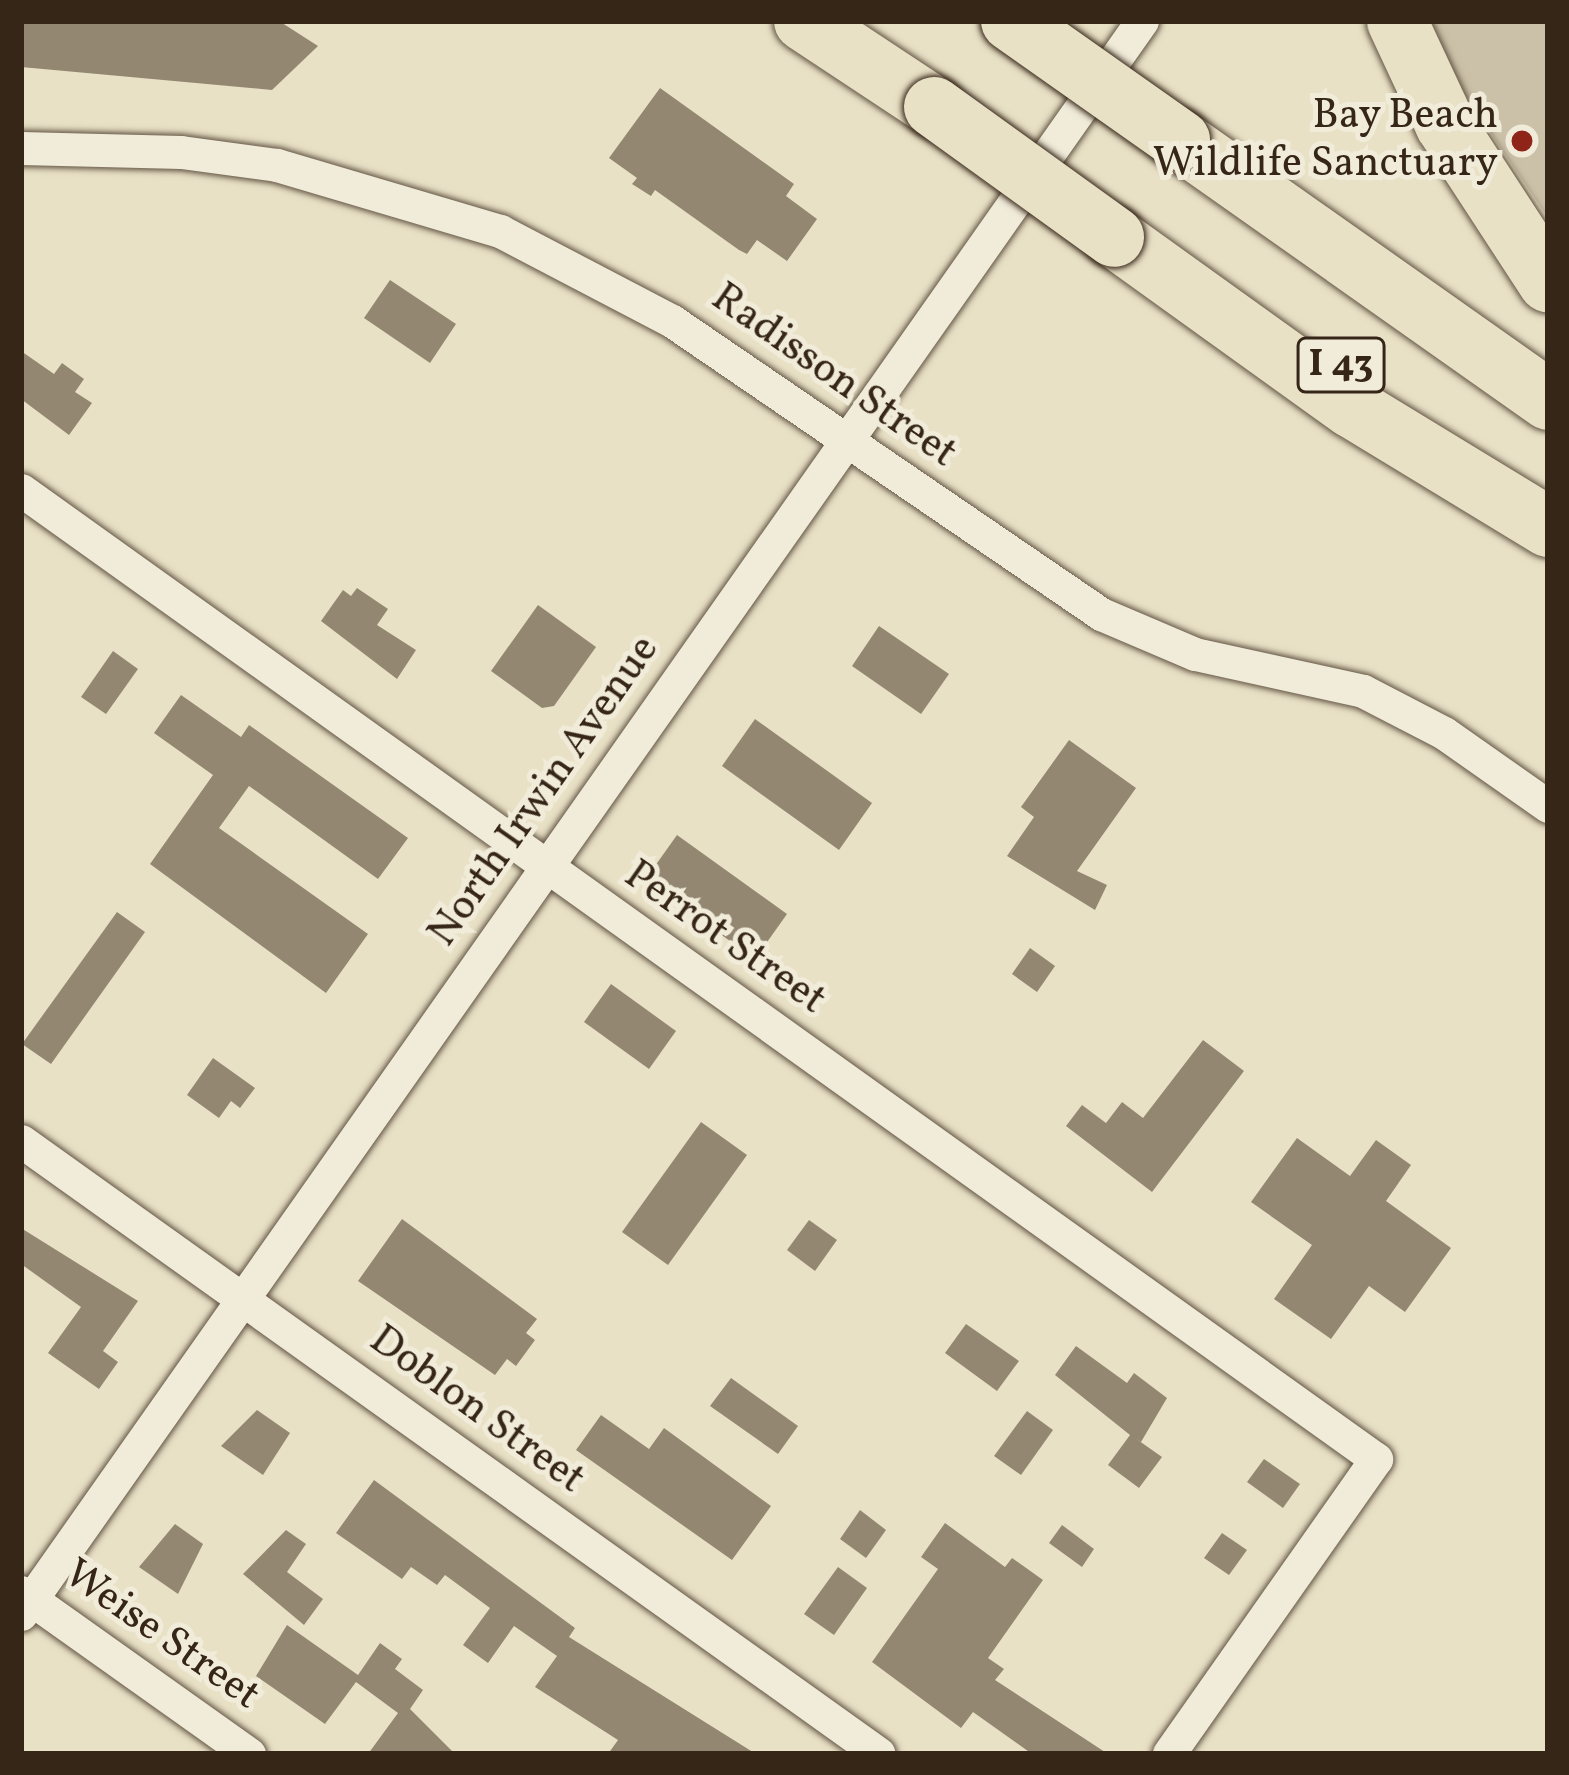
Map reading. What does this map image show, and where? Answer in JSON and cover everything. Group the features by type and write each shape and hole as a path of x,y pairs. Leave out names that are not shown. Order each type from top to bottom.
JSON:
{"highway":[{"path":"804,21 945,92"},
{"name":"I 43","path":"883,21 945,92 1548,524"},
{"name":"I 43","path":"1011,21 1548,400"},
{"path":"1397,21 1445,124 1548,282"}],"street":[{"name":"North Irwin Avenue","path":"24,1602 243,1299 1142,21"},
{"name":"Radisson Street","path":"21,148 181,152 277,165 428,204 638,301 1101,614 1196,654 1363,691 1444,733 1548,806"},
{"name":"Perrot Street","path":"21,490 1376,1460 1169,1754"},
{"name":"Doblon Street","path":"21,1141 879,1754"},
{"name":"Weise Street","path":"24,1602 249,1754"}],"shaded area":[{"name":"Bay Beach Wildlife Sanctuary","path":"1431,21 1548,21 1548,218 1445,65"}],"building":[{"path":"21,21 279,21 318,46 272,90 21,67"},
{"path":"660,88 794,184 786,196 817,219 787,261 757,240 747,254 739,250 655,190 651,196 632,184 637,178 609,158"},
{"path":"390,280 456,324 430,363 364,318"},
{"path":"21,351 54,374 62,363 84,379 75,392 92,403 69,435 21,399"},
{"path":"357,588 388,609 377,625 416,650 397,679 321,621 343,590 351,596"},
{"path":"538,605 596,647 554,706 542,708 491,671"},
{"path":"879,626 949,674 921,714 852,666"},
{"path":"113,651 138,669 106,714 81,697"},
{"path":"181,695 241,737 249,725 408,838 378,879 249,786 219,828 368,934 326,993 150,864 213,775 154,733"},
{"path":"755,719 872,803 839,850 722,766"},
{"path":"1069,740 1136,788 1077,871 1107,885 1095,910 1007,856 1034,817 1021,807"},
{"path":"677,835 787,914 755,959 645,880"},
{"path":"117,912 145,932 51,1064 22,1044"},
{"path":"1030,948 1055,966 1037,992 1012,974"},
{"path":"611,984 676,1031 649,1069 584,1022"},
{"path":"1203,1040 1244,1071 1152,1192 1066,1126 1082,1105 1106,1123 1122,1102 1143,1118"},
{"path":"213,1058 255,1088 240,1108 231,1101 219,1118 187,1095"},
{"path":"701,1122 747,1155 668,1265 622,1232"},
{"path":"1297,1138 1350,1176 1376,1140 1411,1165 1386,1201 1451,1248 1405,1312 1369,1286 1331,1339 1274,1299 1312,1245 1251,1202"},
{"path":"402,1219 537,1319 526,1333 535,1340 516,1366 507,1359 495,1375 358,1281"},
{"path":"809,1220 837,1240 815,1271 787,1250"},
{"path":"21,1228 138,1301 103,1351 118,1362 99,1389 48,1353 81,1307 21,1264"},
{"path":"966,1324 1019,1361 997,1391 945,1353"},
{"path":"1076,1346 1127,1383 1134,1373 1167,1398 1141,1442 1135,1438 1162,1457 1139,1488 1108,1465 1130,1435 1055,1375"},
{"path":"731,1378 798,1426 778,1454 710,1406"},
{"path":"257,1410 290,1433 263,1475 221,1446"},
{"path":"1027,1411 1053,1430 1021,1475 994,1456"},
{"path":"601,1415 649,1449 664,1428 771,1506 732,1560 576,1450"},
{"path":"1264,1459 1300,1484 1283,1508 1247,1482"},
{"path":"374,1480 575,1628 569,1637 756,1754 608,1754 618,1740 535,1687 557,1656 514,1626 488,1663 463,1645 490,1608 445,1575 437,1585 411,1567 402,1579 336,1533"},
{"path":"860,1510 886,1530 866,1558 840,1539"},
{"path":"945,1523 1005,1567 1012,1558 1043,1580 988,1658 1004,1669 995,1680 1108,1754 1032,1754 973,1712 961,1728 872,1662 938,1569 921,1557"},
{"path":"175,1524 203,1544 178,1594 139,1567"},
{"path":"1062,1525 1094,1549 1082,1567 1049,1543"},
{"path":"286,1530 306,1544 287,1572 323,1599 304,1625 243,1574"},
{"path":"1222,1533 1247,1550 1229,1575 1204,1558"},
{"path":"838,1567 867,1588 834,1635 804,1614"},
{"path":"287,1625 358,1675 380,1643 402,1659 395,1669 423,1690 410,1709 455,1754 368,1754 398,1713 356,1682 325,1724 256,1676"}],"place":[{"name":"Bay Beach Wildlife Sanctuary","path":"1522,141"}]}
